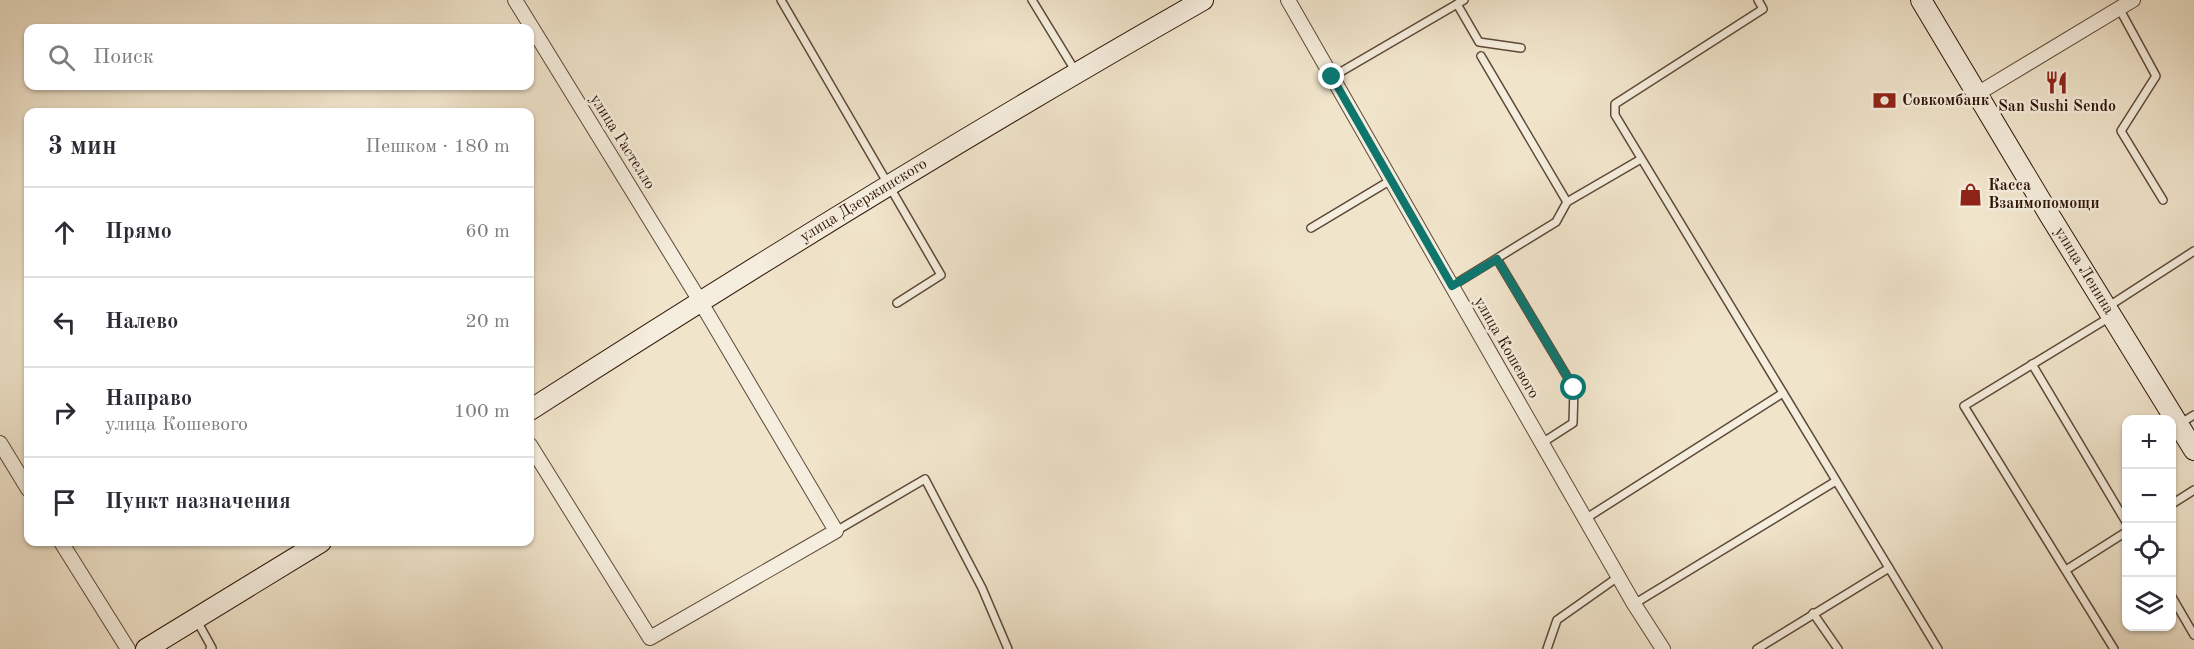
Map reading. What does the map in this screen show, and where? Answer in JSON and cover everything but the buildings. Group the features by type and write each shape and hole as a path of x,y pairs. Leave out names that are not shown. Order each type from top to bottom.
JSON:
{"street":[{"name":"улица Гастелло","path":"515,0 530,24"},
{"name":"улица Дзержинского","path":"534,407 889,184 1076,72 1203,0"},
{"name":"улица Кошевого","path":"1288,0 1658,647"},
{"name":"улица Ленина","path":"1921,0 2109,311 2186,420 2194,450"},
{"path":"1977,94 2133,0"},
{"name":"улица Гастелло","path":"534,31 700,301 836,531"},
{"path":"0,443 24,482"},
{"path":"534,452 650,638 836,531"},
{"path":"64,546 128,649"},
{"path":"146,649 315,546"}],"lane":[{"path":"781,0 941,275 897,303"},
{"path":"1032,0 1076,72"},
{"path":"1332,77 1464,0"},
{"path":"1758,0 1762,9 1615,104 1615,115 1938,649"},
{"path":"1457,4 1479,42 1521,48"},
{"path":"2119,8 2156,76 2121,131 2163,200"},
{"path":"1481,56 1567,202"},
{"path":"1452,286 1556,222 1567,202 1641,159"},
{"path":"1311,228 1391,180"},
{"path":"2114,649 1964,406 2032,364 2194,251"},
{"path":"1497,259 1574,388 1573,423 1542,443"},
{"path":"2032,364 2122,514"},
{"path":"1585,519 1783,393"},
{"path":"836,531 925,479 982,588 1008,649"},
{"path":"1634,604 1836,481"},
{"path":"2176,501 2194,490"},
{"path":"2066,570 2122,535"},
{"path":"1757,649 1889,568"},
{"path":"1547,649 1557,620 1618,578"},
{"path":"2176,604 2194,635"},
{"path":"1813,613 1838,649"},
{"path":"196,619 212,648 210,649"}],"place":[{"name":"San Sushi Sendo","path":"2057,82"},
{"name":"Совкомбанк","path":"1884,101"},
{"name":"Касса Взаимопомощи","path":"1970,195"}],"route":[{"path":"1332,77 1452,286 1497,259 1574,388"}]}
